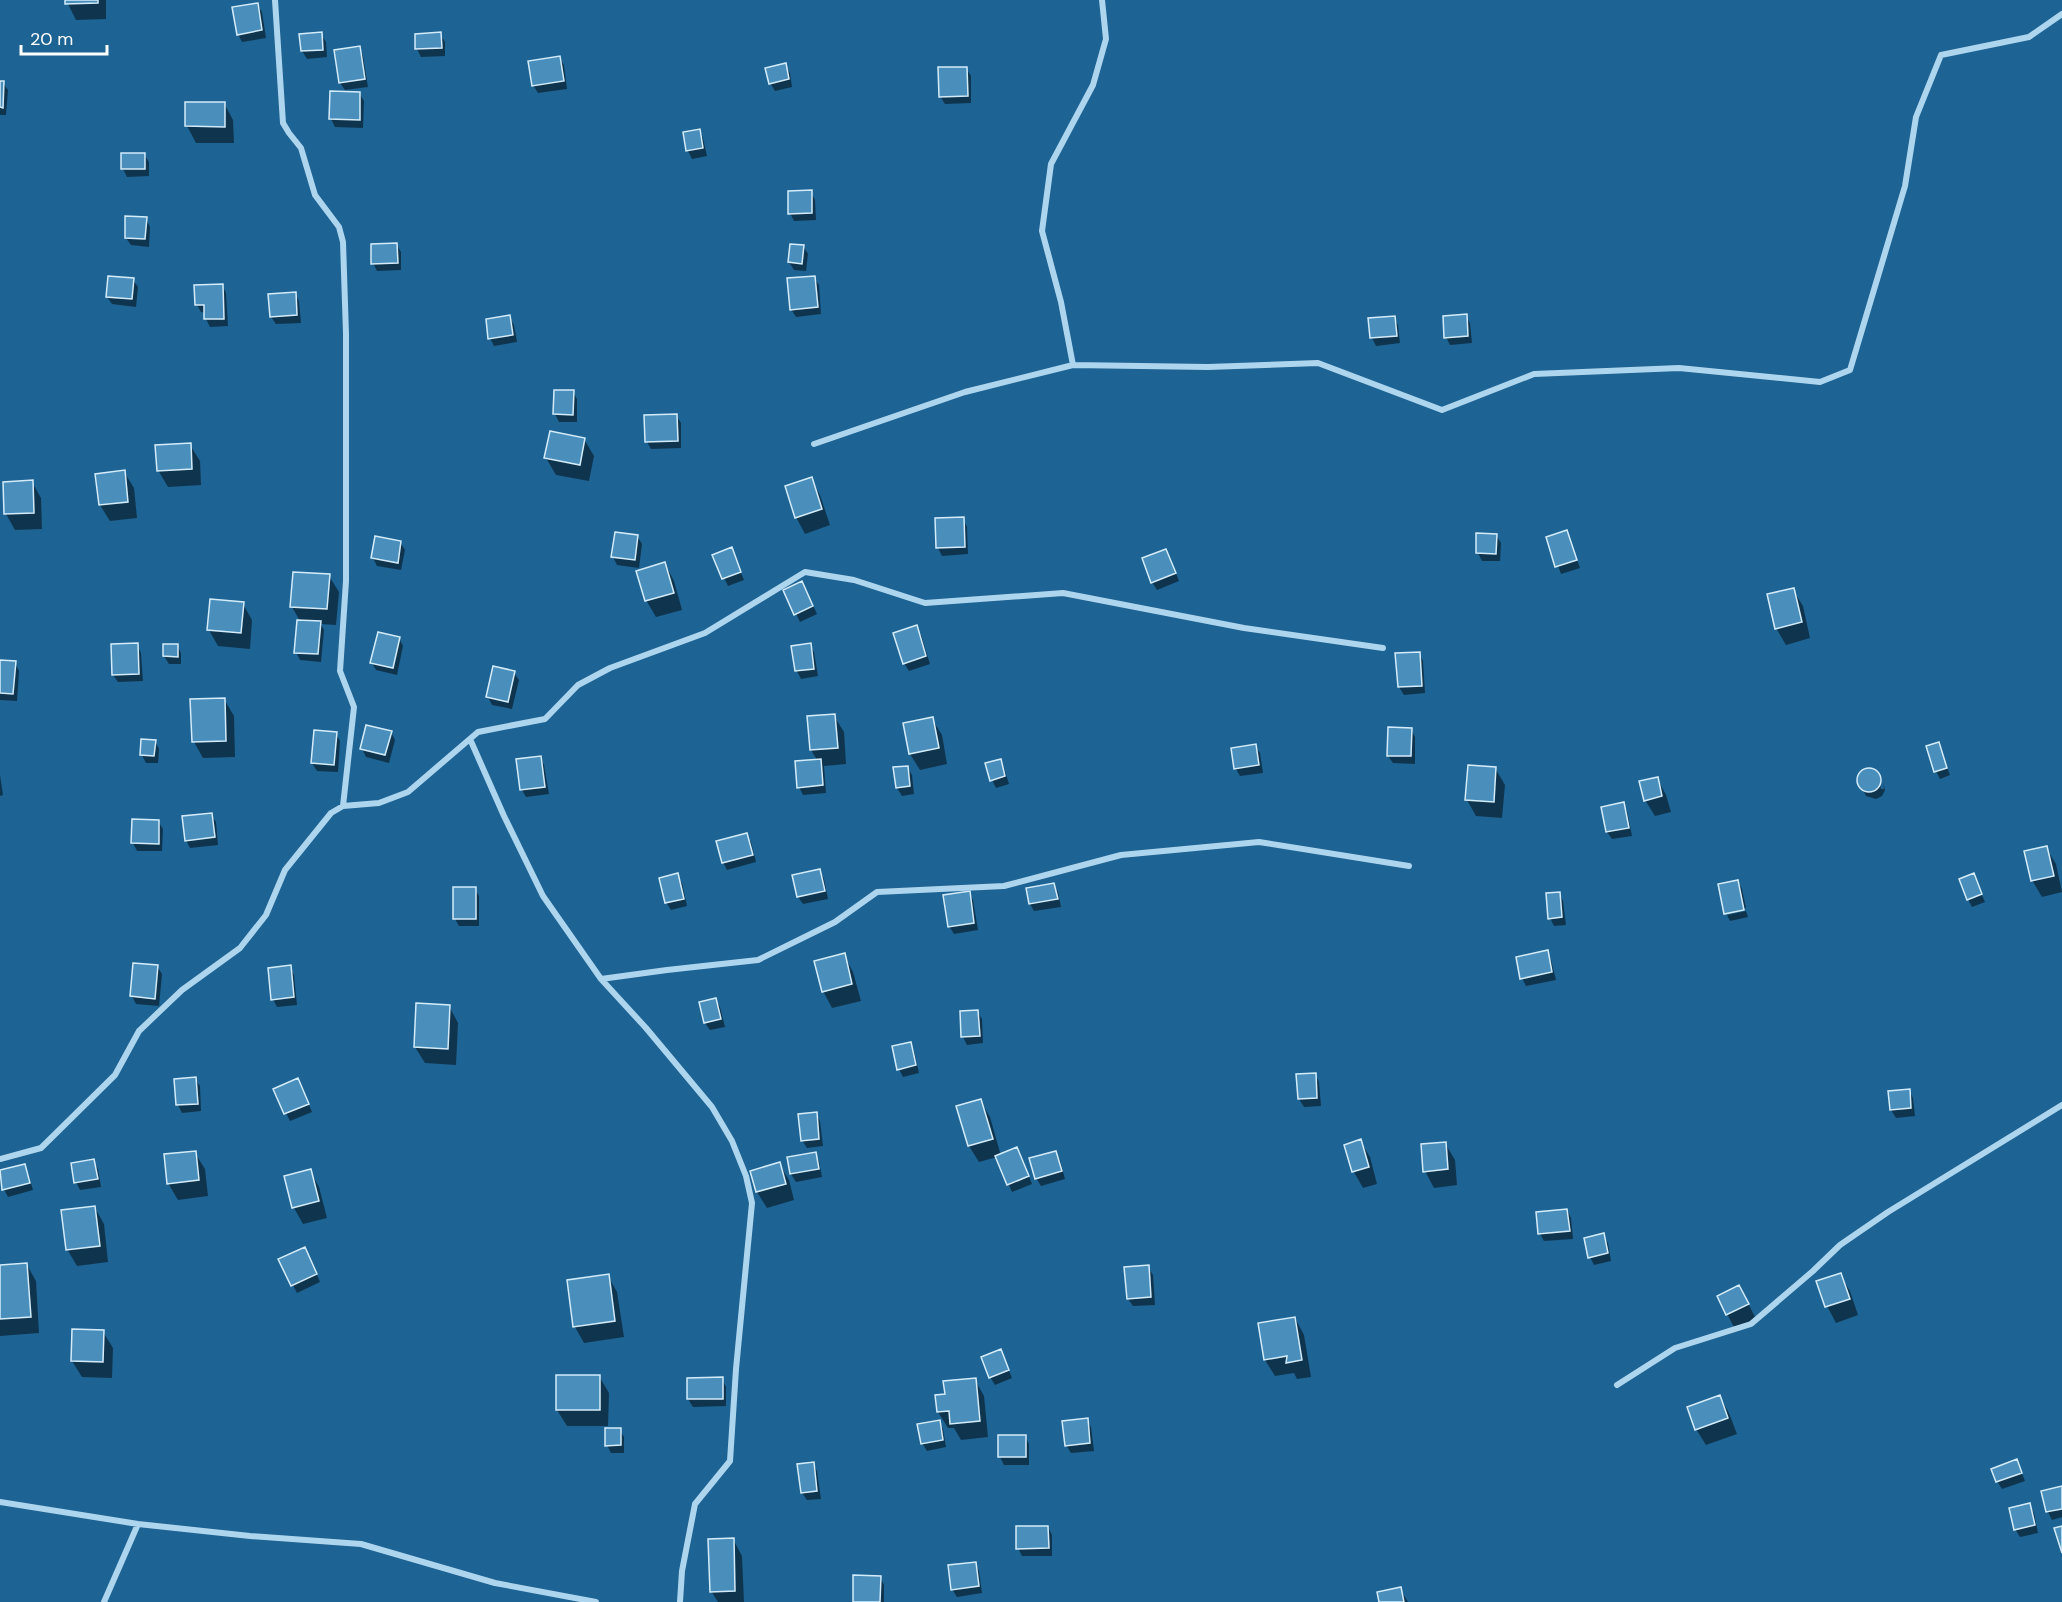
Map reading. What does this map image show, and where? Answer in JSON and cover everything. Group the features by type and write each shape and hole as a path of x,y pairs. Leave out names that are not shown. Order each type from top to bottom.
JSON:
{"street":[{"path":"274,0 284,123 301,147 315,195 339,227 343,242 346,334 346,581 340,670 354,708 343,806"},
{"path":"1073,365 1061,302 1042,231 1051,164 1093,85 1106,39 1102,0"},
{"path":"814,444 965,392 1073,365 1208,366 1318,363 1442,410 1534,374 1679,368 1820,382 1850,370 1905,186 1916,117 1941,55 2029,37 2062,14"},
{"path":"0,1159 41,1148 115,1075 139,1031 182,990 240,948 266,915 285,870 331,813 343,806 379,803 408,792 478,732 545,720 578,685 610,669 705,633 805,572 854,580 925,603 1063,593 1244,628 1383,648"},
{"path":"470,738 504,816 543,896 601,979 646,1028 712,1107 732,1141 746,1176 752,1203 736,1369 730,1461 694,1504 682,1571 680,1602"},
{"path":"601,979 667,969 758,960 835,922 877,892 1004,886 1121,855 1259,842 1409,866"},
{"path":"1617,1385 1675,1348 1751,1324 1840,1245 1888,1212 2062,1105"},
{"path":"0,1502 138,1524 250,1536 361,1544 495,1583 596,1602"},
{"path":"104,1602 138,1524"}],"building":[{"path":"65,0 98,0 98,3 65,4"},
{"path":"258,3 262,30 237,35 232,7"},
{"path":"322,32 323,50 301,51 299,34"},
{"path":"441,32 442,48 415,49 415,34"},
{"path":"360,46 365,79 339,83 334,50"},
{"path":"560,56 564,81 532,86 528,61"},
{"path":"786,63 789,79 769,84 765,68"},
{"path":"938,67 967,67 968,96 939,97"},
{"path":"0,81 4,81 3,108 0,107"},
{"path":"330,91 360,92 360,120 329,119"},
{"path":"185,102 225,102 225,127 185,126"},
{"path":"700,129 703,148 686,151 683,132"},
{"path":"121,153 145,153 145,169 121,169"},
{"path":"812,190 812,213 788,214 788,191"},
{"path":"125,216 147,217 145,239 125,238"},
{"path":"397,243 398,263 371,264 371,244"},
{"path":"790,244 804,245 802,264 788,262"},
{"path":"108,276 134,278 132,299 106,297"},
{"path":"815,276 818,307 790,310 787,278"},
{"path":"223,284 224,319 204,319 204,305 195,305 194,285"},
{"path":"296,292 297,315 270,317 268,294"},
{"path":"1467,314 1468,336 1444,338 1443,316"},
{"path":"510,315 513,335 488,339 486,319"},
{"path":"1395,316 1397,336 1370,338 1368,318"},
{"path":"554,390 574,390 573,415 553,414"},
{"path":"677,414 678,441 645,442 644,415"},
{"path":"550,431 585,438 580,465 544,458"},
{"path":"191,443 192,469 157,471 155,445"},
{"path":"125,470 128,502 99,505 95,474"},
{"path":"812,477 822,509 795,518 785,486"},
{"path":"33,480 34,513 4,514 3,482"},
{"path":"964,517 965,547 936,548 935,518"},
{"path":"1567,530 1577,560 1555,567 1546,537"},
{"path":"615,532 638,535 635,560 611,557"},
{"path":"1476,533 1497,534 1496,554 1476,553"},
{"path":"375,536 401,541 398,563 371,558"},
{"path":"732,547 741,572 722,579 712,555"},
{"path":"1166,549 1176,573 1151,583 1142,558"},
{"path":"665,562 674,593 645,601 636,571"},
{"path":"293,572 330,574 327,609 290,607"},
{"path":"802,581 813,606 794,615 783,590"},
{"path":"1794,588 1802,622 1775,629 1767,594"},
{"path":"210,599 244,602 241,633 207,630"},
{"path":"297,620 321,621 318,654 294,653"},
{"path":"917,625 926,656 903,664 893,633"},
{"path":"378,632 400,637 393,668 370,663"},
{"path":"138,643 139,674 112,675 111,644"},
{"path":"811,643 814,669 795,671 791,646"},
{"path":"163,644 178,644 178,657 163,656"},
{"path":"1420,652 1422,686 1398,687 1395,653"},
{"path":"0,660 16,661 13,694 0,693"},
{"path":"493,666 515,671 508,702 486,697"},
{"path":"225,698 226,741 192,742 190,699"},
{"path":"835,714 838,748 810,750 807,716"},
{"path":"933,717 939,748 909,754 903,723"},
{"path":"366,725 392,731 385,755 360,749"},
{"path":"1388,727 1412,728 1411,756 1387,756"},
{"path":"314,730 337,732 334,765 311,763"},
{"path":"141,739 156,740 154,756 140,755"},
{"path":"1939,742 1947,768 1934,772 1926,746"},
{"path":"1256,744 1259,765 1234,769 1231,748"},
{"path":"541,756 545,787 520,790 516,759"},
{"path":"821,759 823,785 797,788 795,761"},
{"path":"1001,759 1005,776 990,781 985,763"},
{"path":"1468,765 1496,767 1494,802 1465,800"},
{"path":"908,766 910,786 896,788 893,767"},
{"path":"1869,768 1874,769 1880,775 1880,785 1874,791 1869,792 1864,791 1858,785 1857,780 1858,775 1864,769"},
{"path":"1658,777 1662,796 1644,801 1639,781"},
{"path":"1624,802 1629,828 1606,832 1601,807"},
{"path":"212,813 215,837 185,841 182,816"},
{"path":"132,819 159,820 159,844 131,843"},
{"path":"747,833 753,855 722,863 716,841"},
{"path":"2047,846 2054,876 2031,881 2024,851"},
{"path":"820,869 825,891 797,897 792,875"},
{"path":"678,873 684,899 665,903 659,878"},
{"path":"1974,873 1982,894 1967,900 1959,879"},
{"path":"1738,880 1744,910 1724,914 1718,884"},
{"path":"1054,883 1058,899 1029,904 1026,888"},
{"path":"453,887 476,887 476,919 453,919"},
{"path":"970,891 974,923 948,927 943,895"},
{"path":"1560,892 1562,917 1548,919 1546,893"},
{"path":"1548,950 1552,972 1520,979 1516,957"},
{"path":"845,953 852,984 822,992 814,961"},
{"path":"133,963 158,965 155,999 130,996"},
{"path":"291,965 294,997 271,1000 268,968"},
{"path":"716,998 721,1019 704,1023 699,1002"},
{"path":"416,1003 450,1005 448,1049 414,1047"},
{"path":"978,1010 980,1036 961,1037 960,1011"},
{"path":"911,1042 916,1065 897,1070 892,1046"},
{"path":"1316,1073 1317,1098 1298,1099 1296,1074"},
{"path":"196,1077 198,1104 176,1105 174,1079"},
{"path":"298,1078 309,1104 284,1114 273,1089"},
{"path":"1910,1089 1911,1108 1890,1110 1888,1091"},
{"path":"981,1099 993,1139 968,1146 956,1106"},
{"path":"817,1112 819,1139 801,1141 798,1114"},
{"path":"1361,1139 1369,1167 1352,1172 1344,1145"},
{"path":"1446,1142 1448,1169 1423,1172 1421,1144"},
{"path":"1017,1147 1029,1176 1007,1185 995,1156"},
{"path":"196,1151 199,1180 167,1184 164,1154"},
{"path":"1056,1151 1062,1171 1035,1179 1029,1158"},
{"path":"816,1152 819,1169 790,1174 787,1157"},
{"path":"94,1159 98,1179 74,1183 71,1163"},
{"path":"780,1162 786,1184 756,1192 750,1171"},
{"path":"25,1164 30,1183 2,1190 0,1170"},
{"path":"311,1169 319,1201 292,1208 284,1176"},
{"path":"95,1206 100,1246 66,1250 61,1210"},
{"path":"1567,1209 1570,1231 1538,1234 1536,1212"},
{"path":"1604,1233 1608,1253 1588,1258 1584,1238"},
{"path":"305,1247 317,1274 291,1286 278,1259"},
{"path":"27,1263 31,1317 0,1319 0,1265"},
{"path":"1149,1265 1151,1297 1127,1299 1124,1267"},
{"path":"1841,1273 1850,1299 1825,1307 1816,1281"},
{"path":"609,1274 615,1321 573,1327 567,1280"},
{"path":"1739,1285 1749,1304 1726,1315 1717,1296"},
{"path":"1295,1317 1302,1360 1286,1363 1287,1356 1264,1360 1258,1323"},
{"path":"72,1329 104,1330 103,1362 71,1361"},
{"path":"1001,1349 1009,1370 989,1378 981,1357"},
{"path":"556,1375 600,1375 600,1410 556,1410"},
{"path":"723,1377 723,1399 687,1399 687,1378"},
{"path":"976,1378 980,1421 950,1424 949,1411 937,1412 935,1395 945,1394 943,1381"},
{"path":"1720,1395 1728,1418 1695,1430 1687,1407"},
{"path":"1088,1418 1090,1443 1065,1446 1062,1421"},
{"path":"940,1420 943,1440 921,1444 917,1424"},
{"path":"605,1428 621,1428 621,1445 605,1446"},
{"path":"998,1435 1026,1435 1026,1457 998,1457"},
{"path":"2017,1459 2022,1473 1996,1482 1991,1469"},
{"path":"814,1462 817,1491 801,1493 797,1464"},
{"path":"2062,1486 2062,1509 2046,1512 2041,1491"},
{"path":"2030,1503 2035,1525 2014,1530 2009,1508"},
{"path":"1016,1526 1048,1526 1049,1548 1016,1549"},
{"path":"2062,1526 2062,1553 2054,1528"},
{"path":"734,1538 735,1591 710,1592 708,1539"},
{"path":"976,1562 979,1586 951,1590 948,1565"},
{"path":"853,1575 881,1576 880,1602 853,1602"},
{"path":"1401,1587 1404,1602 1379,1602 1377,1592"}]}
